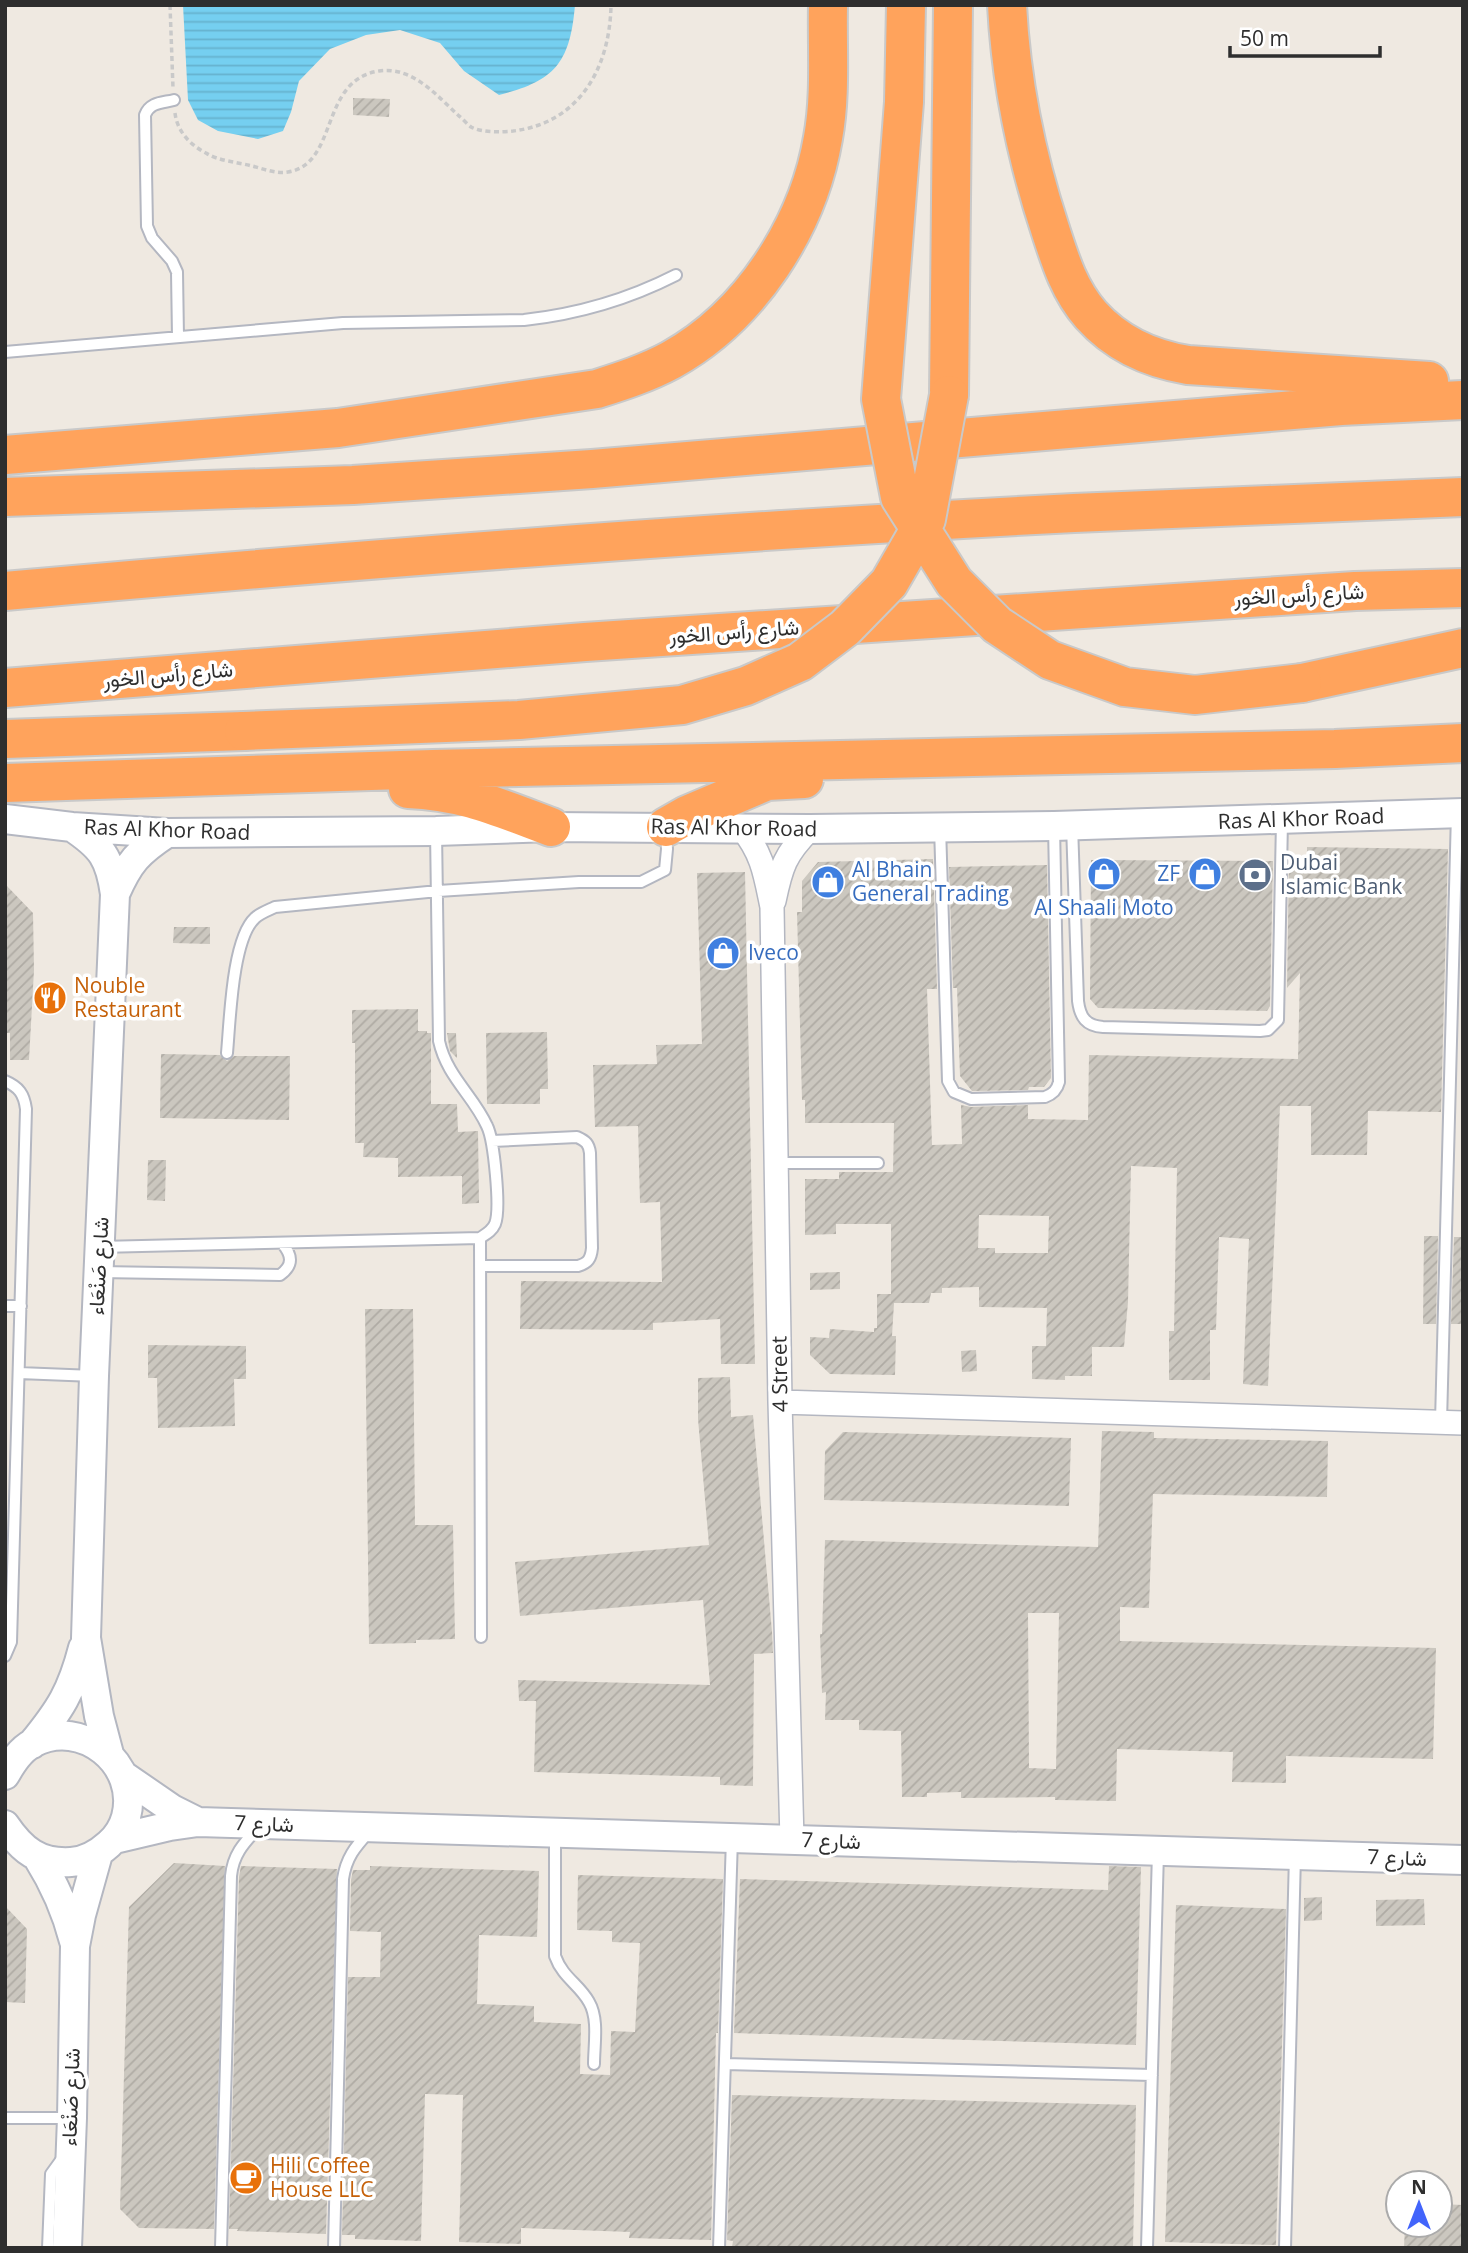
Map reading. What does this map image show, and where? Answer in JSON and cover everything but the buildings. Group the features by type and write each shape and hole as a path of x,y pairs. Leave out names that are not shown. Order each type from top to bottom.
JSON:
{"highway":[{"path":"5,455 338,428 597,389 635,377 671,359 705,337 735,310 766,272 796,220 811,186 823,139 828,91 828,5"},
{"path":"906,5 904,102 881,399 900,497 954,582 997,625 1050,660 1125,687 1195,695 1302,683 1463,649"},
{"path":"5,739 519,720 682,705 746,686 800,662 845,628 888,583 926,519 949,395 953,5"},
{"path":"1007,5 1018,108 1043,209 1070,284 1079,300 1104,328 1135,349 1179,363 1463,383"},
{"path":"5,497 353,485 446,479 1341,406 1463,400"},
{"path":"5,591 234,570 677,538 1073,513 1463,497"},
{"name":"شارع رأس الخور","path":"5,688 585,642 1355,591 1463,588"},
{"path":"5,783 893,757 1335,749 1463,743"},
{"path":"1335,749 1463,752"},
{"path":"666,827 767,781 842,777 893,757"},
{"path":"49,782 237,791 437,790 473,798 551,827"}],"street":[{"name":"Ras Al Khor Road","path":"5,819 72,827 167,833 436,831 551,827 810,829 1063,826 1460,813"},
{"name":"شارع صَنْعَاء","path":"66,2248 72,2118 75,1946 81,1915 106,1847 123,1825 128,1809 128,1792 117,1765 91,1677 86,1638 114,894 109,867 103,854 95,842 72,827"},
{"name":"4 Street","path":"741,827 755,845 760,857 772,907 780,1402 792,1840"},
{"name":"4 Street","path":"772,907 781,869 793,846 810,829"},
{"name":"شارع صَنْعَاء","path":"114,894 140,851 167,833"},
{"path":"780,1402 1452,1423"},
{"name":"شارع صَنْعَاء","path":"14,1760 57,1713 76,1677 86,1638"},
{"name":"شارع 7","path":"14,1760 51,1737 72,1736 93,1742 148,1794 198,1822"},
{"name":"شارع 7","path":"17,1841 58,1863 78,1862 106,1847 151,1830 198,1822 1463,1860"},
{"name":"شارع صَنْعَاء","path":"17,1841 55,1885 75,1946"}],"lane":[{"path":"174,100 150,106 145,114 146,219 152,238 172,261 177,272 178,337"},
{"path":"5,352 343,323 524,320 552,317 604,306 676,275"},
{"path":"1452,1423 1460,813"},
{"path":"1063,826 1078,1001 1082,1017 1087,1023 1103,1027 1260,1031 1268,1030 1278,1020 1282,820"},
{"path":"940,827 948,1081 954,1092 971,1099 1045,1097 1058,1087 1063,826"},
{"path":"227,1053 243,936 255,918 275,907 438,891 579,882 641,882 665,870 666,827"},
{"path":"99,1259 282,1243 480,1238 490,1232 496,1223 492,1141 482,1116 448,1069 438,1026 436,831"},
{"path":"5,1081 17,1087 24,1097 26,1109 11,1642 5,1656"},
{"path":"480,1266 578,1266 586,1264 591,1257 592,1248 590,1153 584,1140 578,1137 492,1141"},
{"path":"776,1163 878,1163"},
{"path":"480,1238 481,1637"},
{"path":"99,1259 280,1275 288,1269 292,1261 282,1243"},
{"path":"5,1306 21,1306"},
{"path":"19,1373 94,1376"},
{"path":"221,2248 230,1875 238,1850 262,1824"},
{"path":"334,2248 343,1879 350,1854 374,1827"},
{"path":"555,1833 555,1956 566,1977 588,1999 593,2010 594,2064"},
{"path":"719,2248 732,1838"},
{"path":"1147,2248 1158,1851"},
{"path":"1285,2248 1295,1855"},
{"path":"725,2064 1152,2075"},
{"path":"5,2118 72,2118"},
{"path":"48,2248 51,2174 70,2149"}],"path":[{"path":"170,5 175,118 183,134 195,147 210,156 275,172 299,169 310,162 346,89 355,80 379,71 391,70 416,78 472,127 506,132 523,130 555,118 572,105 598,71 606,51 611,5"}],"water":[{"path":"183,5 575,5 573,25 564,55 546,76 534,83 499,95 464,71 440,43 400,30 366,35 330,49 299,81 283,131 258,139 218,131 198,120 188,100"}],"place":[{"name":"Al Shaali Moto","path":"1104,874"},
{"name":"ZF","path":"1205,874"},
{"name":"Dubai Islamic Bank","path":"1255,875"},
{"name":"Al Bhain General Trading","path":"828,882"},
{"name":"Iveco","path":"723,953"},
{"name":"Nouble Restaurant","path":"50,998"},
{"name":"Hili Coffee House LLC","path":"246,2178"}]}
